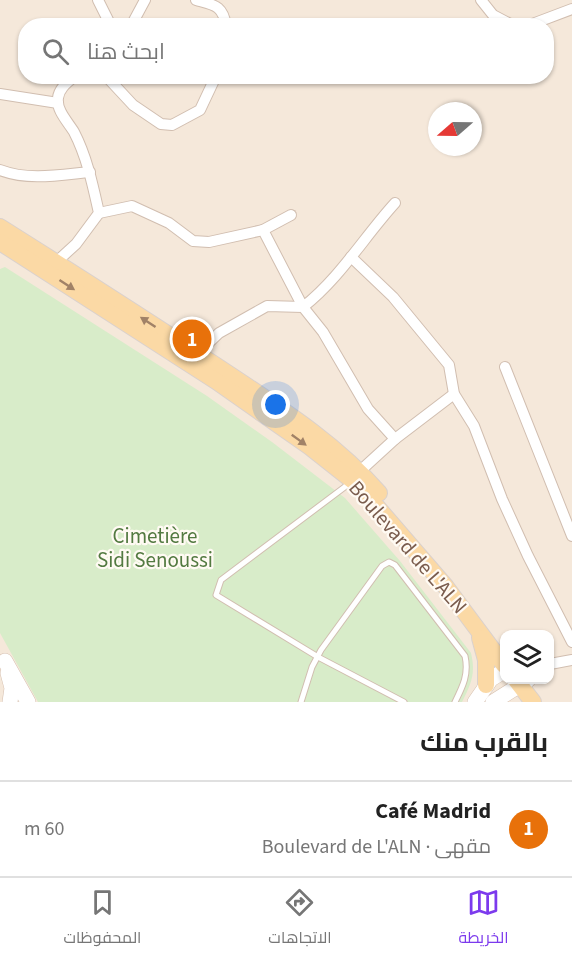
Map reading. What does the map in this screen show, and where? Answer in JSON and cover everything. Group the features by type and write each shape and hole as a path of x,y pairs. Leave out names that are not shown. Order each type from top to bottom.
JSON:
{"main road":[{"name":"Boulevard de L'ALN","path":"0,227 51,267 193,358 282,427 356,476 449,573 500,642"},
{"name":"Boulevard de L'ALN","path":"4,249 51,267"},
{"name":"Boulevard de L'ALN","path":"356,476 446,587 500,660"},
{"path":"477,628 486,660 486,685"},
{"path":"524,684 533,702"},
{"path":"526,684 547,702"}],"street":[{"path":"98,0 107,18"},
{"path":"135,18 145,0"},
{"path":"196,0 216,5 224,12 225,18"},
{"path":"482,0 494,15 499,18"},
{"path":"548,18 572,9"},
{"path":"65,84 57,97 60,110 74,133 90,172 99,213"},
{"path":"113,84 133,105 160,124 172,125 200,110 212,84"},
{"path":"0,94 58,102"},
{"path":"0,170 15,176 30,177 90,172"},
{"path":"193,358 219,333 267,306 303,307 351,257 395,203"},
{"path":"51,267 76,244 99,213 132,206 169,223 193,241 209,242 263,230 291,215"},
{"path":"263,230 303,307 323,332 368,410 395,439"},
{"path":"351,257 393,297 449,365 454,394 474,426 502,499 572,642"},
{"path":"505,368 572,536"},
{"path":"356,476 395,439 454,394"},
{"path":"2,658 12,688 10,702"},
{"path":"2,658 28,702"},
{"path":"554,663 572,660"},
{"path":"476,702 491,679 500,673"},
{"path":"493,702 519,684"}],"lane":[{"path":"356,476 221,580 216,595 318,657 404,702"},
{"path":"301,702 318,657 382,566 389,562 395,565 465,656 468,668 455,702"}],"shaded area":[{"path":"0,0 572,0 572,702 0,702"}],"green space":[{"name":"Cimetière Sidi Senoussi","path":"5,267 207,396 345,498 400,561 471,653 472,679 462,702 38,702 0,633 0,269"}],"place":[{"name":"Café Madrid","path":"192,339"}]}
